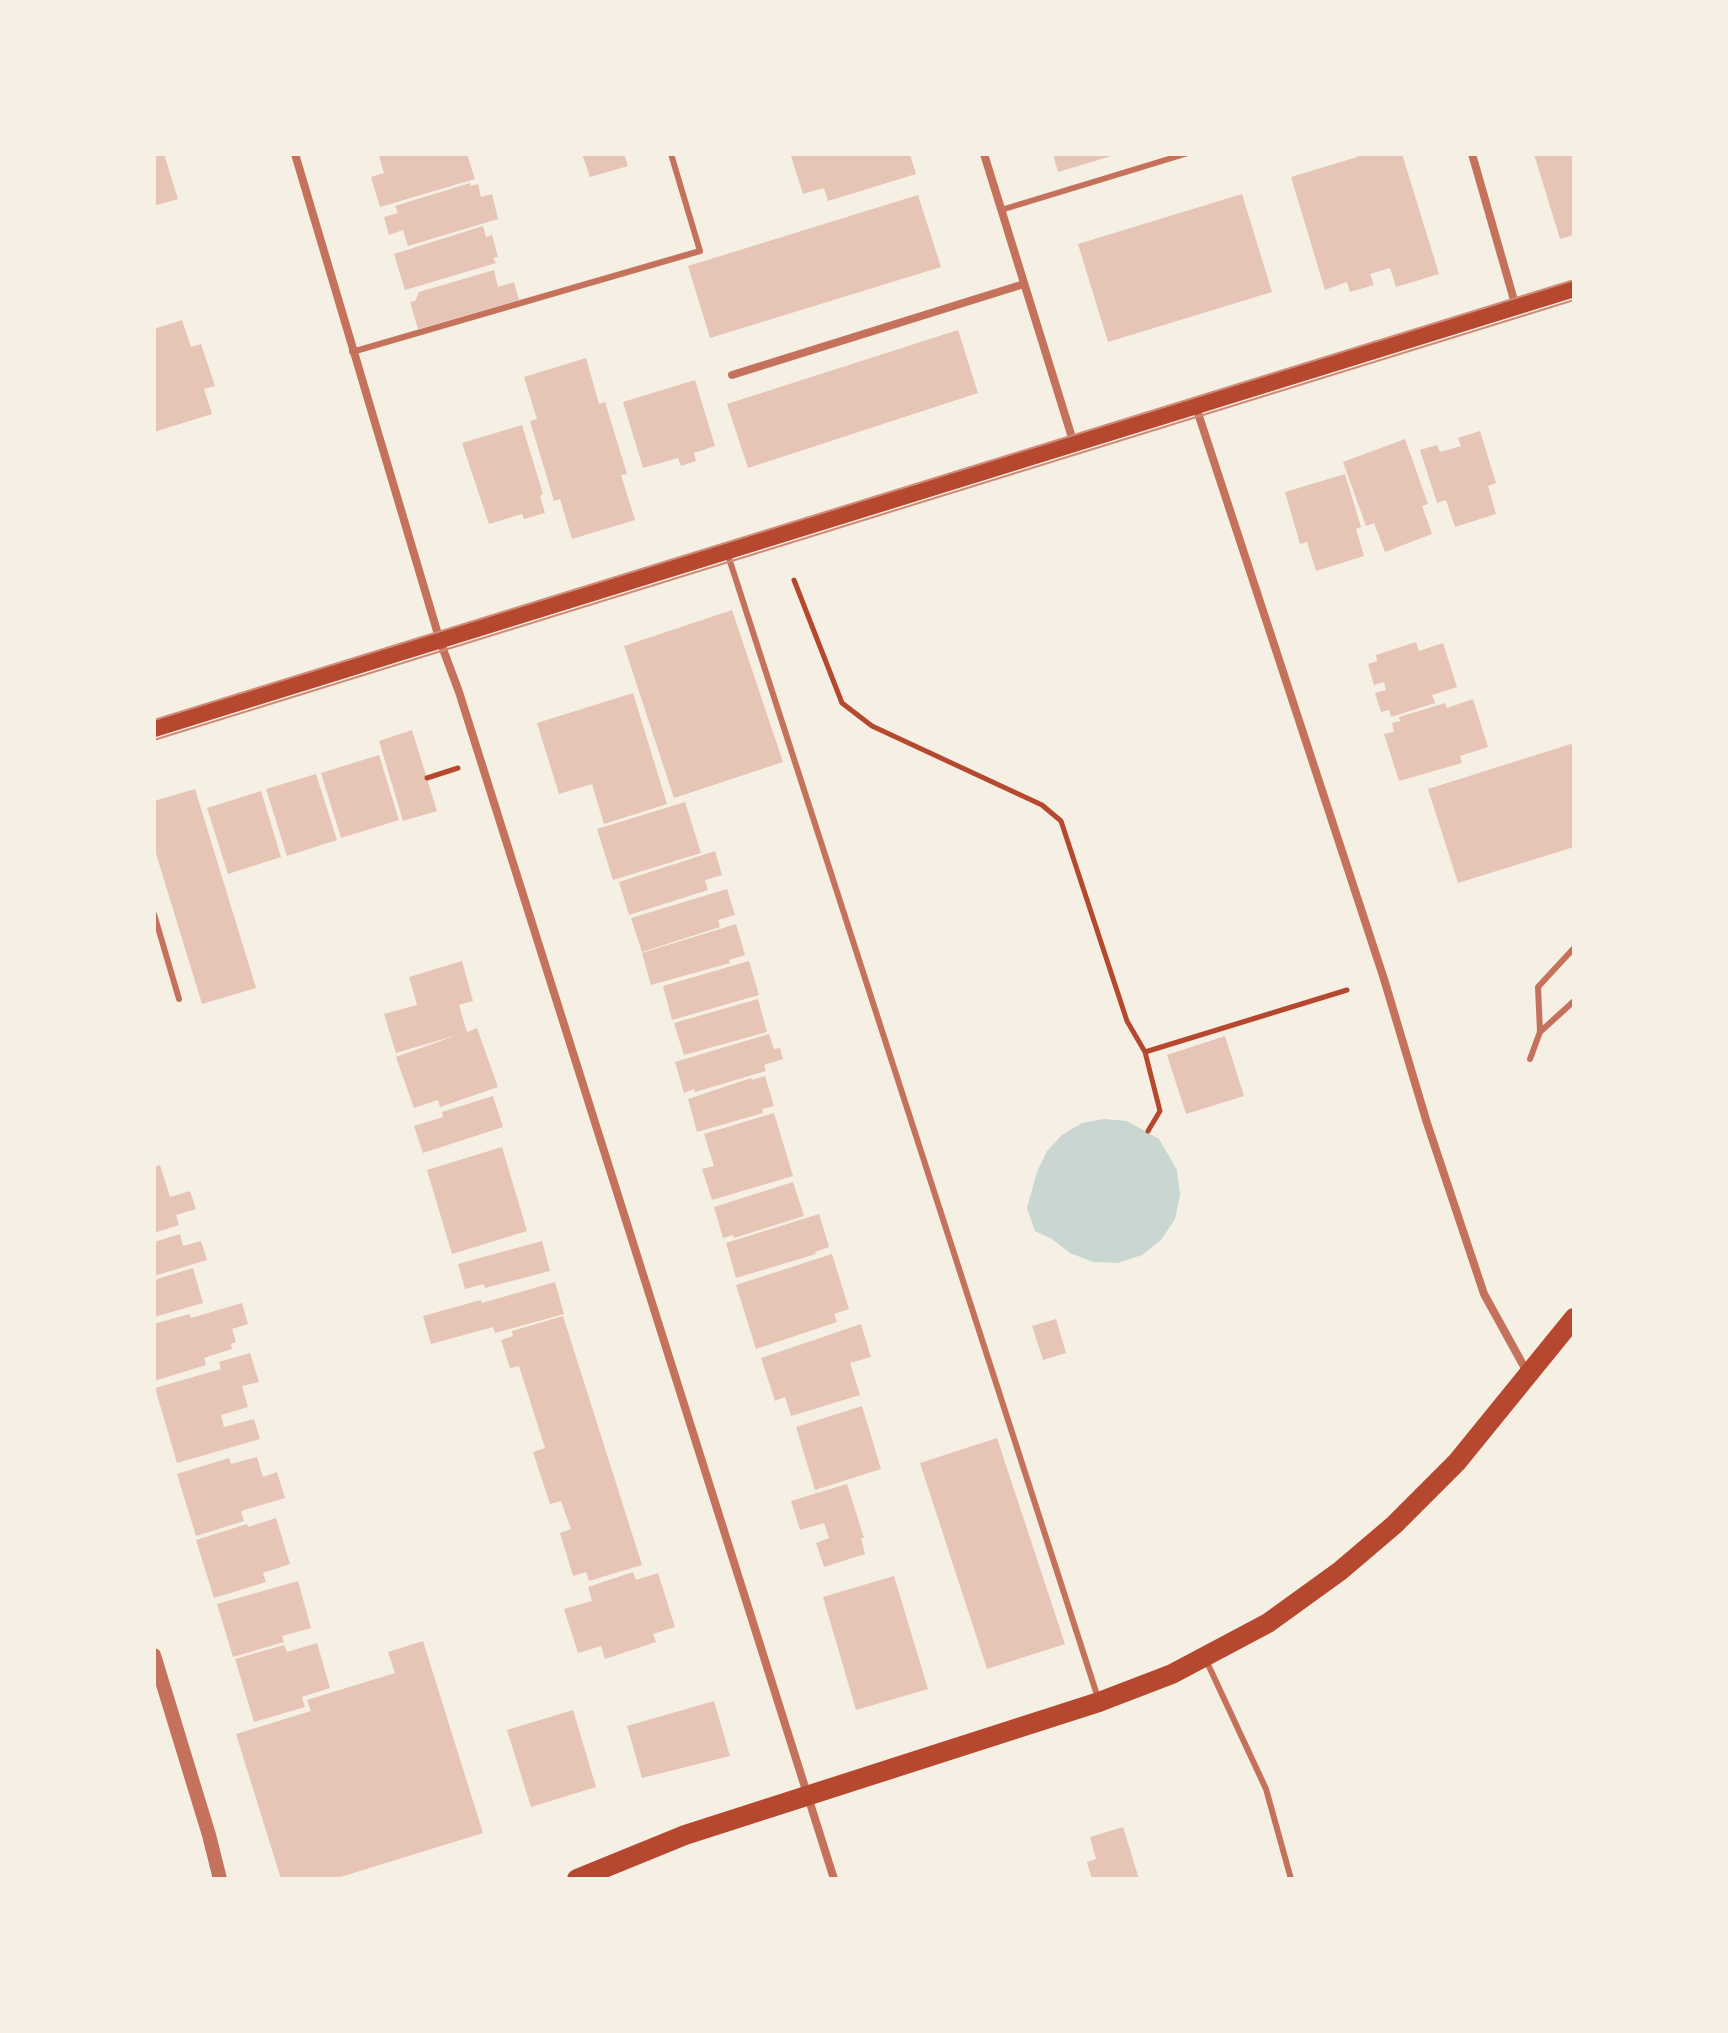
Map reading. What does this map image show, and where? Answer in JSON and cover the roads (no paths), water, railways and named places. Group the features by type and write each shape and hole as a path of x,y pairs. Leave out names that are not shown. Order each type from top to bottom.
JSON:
{"main road":[{"path":"154,729 1574,289"},
{"path":"577,1879 685,1835 1099,1702 1172,1674 1268,1623 1340,1571 1394,1525 1457,1462 1574,1318"}],"street":[{"path":"295,154 440,641 459,692 834,1879"},
{"path":"984,154 1074,444"},
{"path":"1472,154 1516,307"},
{"path":"732,375 1024,284"},
{"path":"1196,406 1484,1294 1529,1375"},
{"path":"154,1655 220,1879"}],"lane":[{"path":"352,352 700,251 671,154"},
{"path":"1001,210 1185,154"},
{"path":"727,552 1099,1702"},
{"path":"154,914 179,999"},
{"path":"1530,1059 1540,1032 1538,987 1574,948"},
{"path":"1540,1032 1574,1001"},
{"path":"1204,1657 1266,1789 1291,1879"}],"tram line":[{"path":"154,720 1574,280"},
{"path":"154,740 1574,300"}]}
